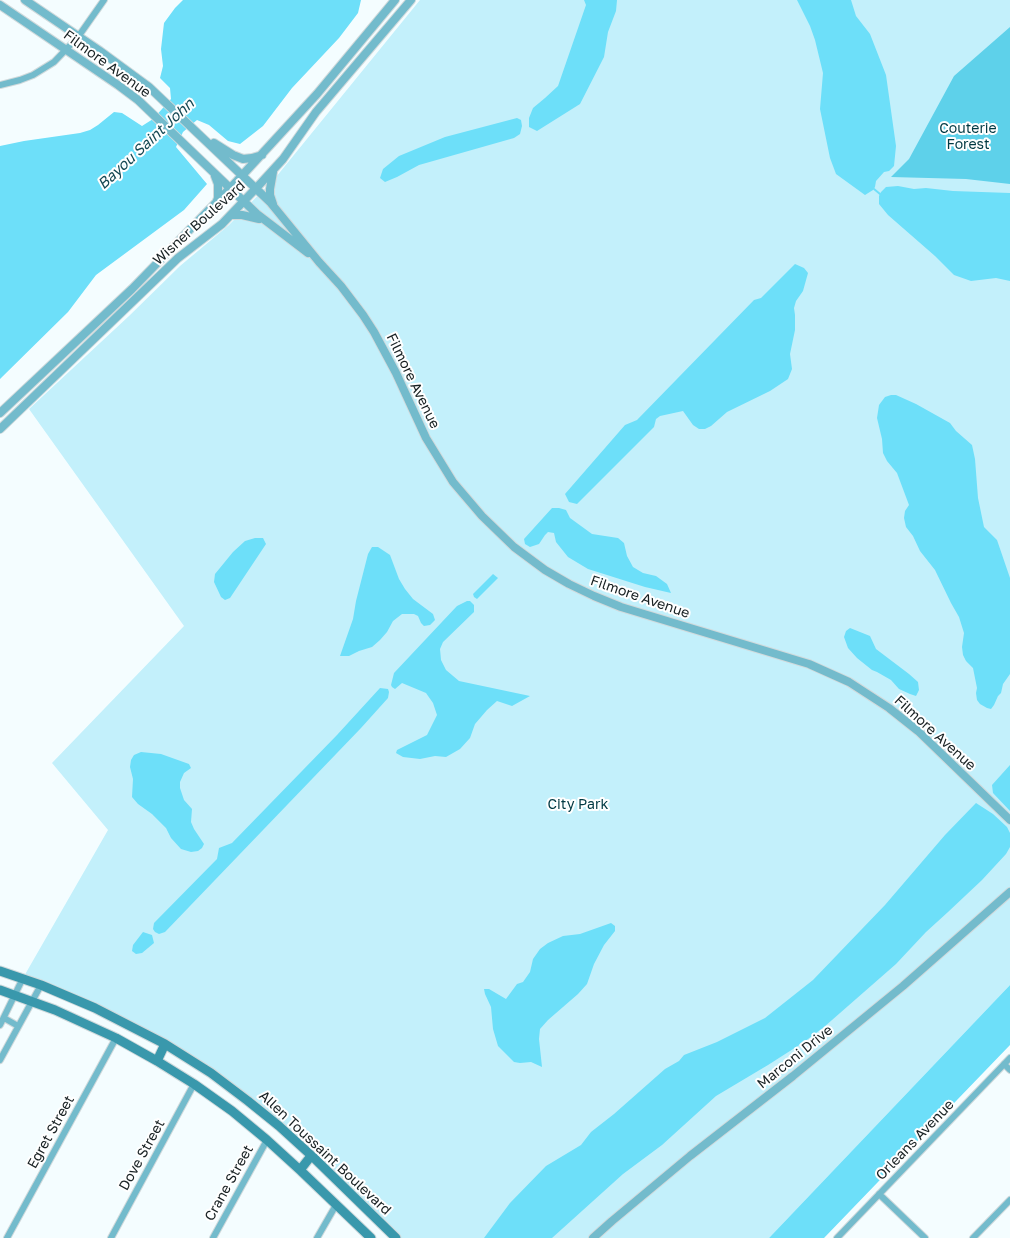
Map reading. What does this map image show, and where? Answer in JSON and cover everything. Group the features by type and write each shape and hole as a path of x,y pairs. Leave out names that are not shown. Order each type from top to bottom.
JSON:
{"main road":[{"name":"Allen Toussaint Boulevard","path":"0,971 41,985 95,1008 165,1044 211,1073 279,1126 396,1238"},
{"path":"0,990 76,1019 116,1038 194,1084 232,1111 267,1140 371,1238"},
{"path":"157,1061 165,1044"},
{"path":"300,1170 311,1156"}],"street":[{"name":"Filmore Avenue","path":"25,0 137,78 167,103 274,206 341,286 363,315 396,373 426,438 453,482 482,516 514,547 545,570 569,584 621,607 809,664 849,682 884,705 918,731 1010,820"},
{"path":"0,85 32,75 54,62 78,37 104,0"},
{"name":"Wisner Boulevard","path":"0,413 132,289 230,189 317,94 395,0"},
{"name":"Wisner Boulevard","path":"0,429 178,258 222,224 244,202 283,159 316,112 411,0"},
{"name":"Filmore Avenue","path":"0,5 118,85 180,139 257,214 320,262"},
{"path":"202,137 233,155 243,158 252,158 262,154"},
{"path":"273,171 270,191 274,206"},
{"path":"214,173 218,184 218,198 215,204"},
{"path":"231,215 247,215 266,220"},
{"name":"Marconi Drive","path":"593,1238 690,1156 903,986 1010,892"},
{"path":"0,1025 23,978"},
{"path":"0,1060 41,985"},
{"path":"4,1018 18,1026"},
{"name":"Egret Street","path":"7,1238 116,1038"},
{"name":"Orleans Avenue","path":"837,1238 1010,1058"},
{"path":"1004,1064 1010,1070"},
{"name":"Dove Street","path":"110,1238 194,1084"},
{"name":"Crane Street","path":"213,1238 267,1140"},
{"path":"879,1194 925,1238"},
{"path":"973,1238 1010,1200"},
{"path":"316,1238 336,1205"}],"green space":[{"name":"City Park","path":"420,0 1010,0 1010,985 769,1238 396,1238 279,1126 165,1044 23,978 108,830 52,763 184,626 29,409 129,316 180,266 229,225 276,177"},
{"name":"Couterie Forest","path":"1010,27 1010,184 966,179 891,177 909,159 954,76"}],"water":[{"name":"Bayou Saint John","path":"183,0 361,0 358,13 339,38 292,88 263,126 240,144 228,141 209,125 197,120 183,132 176,147 207,184 184,210 96,275 68,312 0,379 0,146 80,133 90,130 114,112 122,113 142,126 153,119 171,99 170,88 160,78 163,66 161,49 164,23"},
{"path":"584,0 617,0 616,11 608,32 604,57 580,104 537,131 529,127 529,118 533,108 558,86 586,5"},
{"path":"797,0 851,0 856,16 870,34 886,75 896,146 894,166 889,171 884,172 876,181 873,190 865,195 836,174 830,158 820,109 823,73 815,40"},
{"path":"517,118 521,120 522,126 520,134 514,138 419,165 385,182 380,178 383,169 399,156 445,137"},
{"path":"898,186 914,189 926,188 953,191 1010,193 1010,281 996,278 971,281 954,275 935,256 888,215 879,204 879,196 886,187"},
{"path":"795,264 804,268 808,273 803,291 796,301 794,308 795,330 790,354 792,369 788,379 770,391 727,412 711,426 705,429 699,429 693,425 683,411 660,416 656,419 654,427 577,504 569,502 565,494 625,425 637,420 754,300 761,298"},
{"path":"896,395 916,404 950,423 956,431 972,445 975,459 978,498 984,527 997,540 1010,578 1010,674 1003,684 1001,693 991,709 980,704 977,700 977,688 973,668 966,661 963,655 962,647 964,633 959,617 935,570 920,551 913,536 906,527 904,518 905,511 909,505 897,473 887,461 883,453 882,439 877,418 879,405 885,397"},
{"path":"552,508 566,510 570,518 592,534 618,538 624,543 627,556 633,567 643,573 656,576 667,584 671,593 645,587 588,569 568,557 556,542 554,533 548,532 539,544 530,547 525,544 524,539"},
{"path":"255,538 263,538 266,544 230,598 225,600 221,597 214,582 215,574 233,552 245,541"},
{"path":"372,547 378,547 390,555 399,579 405,589 413,599 433,614 435,620 430,625 424,626 418,616 414,614 402,614 393,621 387,632 372,647 349,656 340,656 353,619 368,554"},
{"path":"493,574 498,578 477,599 474,597 473,594"},
{"path":"470,601 474,605 474,612 443,642 440,649 441,660 446,670 459,681 530,696 512,706 497,701 475,724 470,738 460,749 446,757 435,756 420,759 403,757 396,753 397,750 427,735 437,715 433,703 426,693 402,683 395,689 392,687 391,685 394,673 457,606"},
{"path":"850,628 870,636 876,649 918,682 919,690 916,696 899,689 891,680 872,670 857,658 848,648 844,637 846,631"},
{"path":"380,688 388,689 388,698 361,728 165,932 159,934 155,932 153,929 154,923 217,859 219,848 232,843 337,735"},
{"path":"141,752 161,754 189,764 191,768 184,773 180,782 180,788 184,800 192,809 191,822 194,829 204,844 198,851 191,852 181,849 171,838 166,828 132,797 133,779 130,767 131,760 134,755"},
{"path":"1010,765 1010,811 993,793 992,785"},
{"path":"976,803 993,814 1007,827 1010,833 1010,847 1006,854 982,880 926,932 896,964 824,1027 804,1042 716,1096 662,1145 623,1174 552,1238 484,1238 510,1203 546,1166 581,1145 591,1132 614,1114 665,1069 679,1061 684,1055 717,1042 765,1018 813,980 885,905 945,835"},
{"path":"611,923 615,926 615,931 604,945 594,964 587,984 540,1029 539,1039 542,1067 531,1062 514,1062 498,1046 493,1029 491,1007 484,989 489,989 506,999 517,984 523,982 530,972 533,959 540,949 548,943 563,936 580,934"},
{"path":"143,932 152,935 154,943 142,953 136,954 132,951 133,945"},
{"path":"1010,985 1010,1045 824,1238 769,1238"}],"waterway":[{"path":"874,189 880,194"}]}
